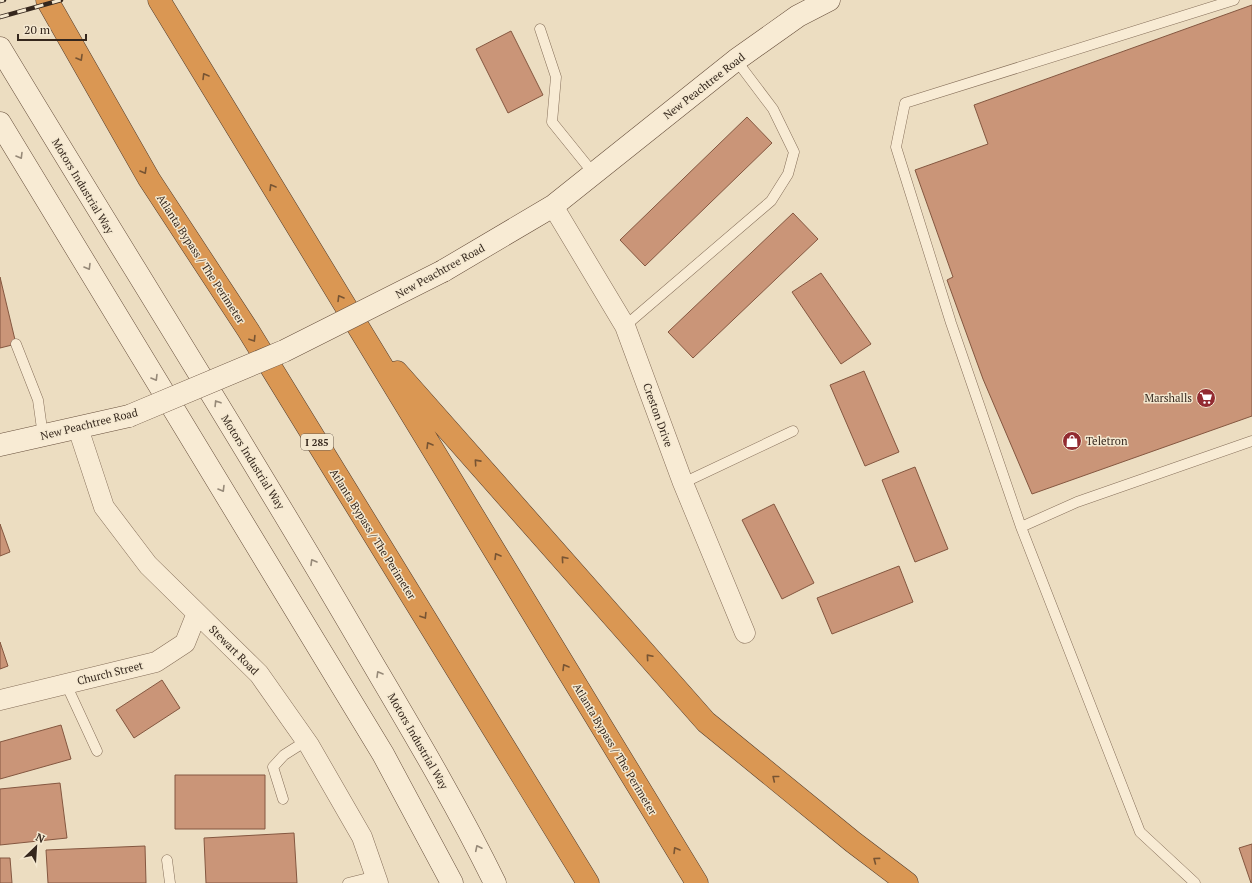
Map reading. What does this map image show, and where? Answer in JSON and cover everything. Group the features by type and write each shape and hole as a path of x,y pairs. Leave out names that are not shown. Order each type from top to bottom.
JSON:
{"highway":[{"name":"Atlanta Bypass / The Perimeter","path":"47,0 149,179 248,330 588,883"},
{"name":"Atlanta Bypass / The Perimeter","path":"159,0 697,883"},
{"path":"360,331 706,722 853,842 908,883"}],"main road":[{"name":"New Peachtree Road","path":"0,445 129,416 284,351 443,271 553,206 736,60 798,16 829,0"},
{"name":"Motors Industrial Way","path":"0,48 106,225 274,495 466,823 495,883"},
{"path":"0,123 383,754 452,883"}],"street":[{"name":"Creston Drive","path":"553,206 625,326 683,483 745,633"},
{"name":"Stewart Road","path":"78,428 104,507 148,565 259,674 306,741 362,837 377,879"},
{"name":"Church Street","path":"0,700 156,662 185,643 196,613"}],"lane":[{"path":"1195,883 1140,832 1021,526 951,323 896,147 905,103 1234,0"},
{"path":"540,29 556,77 552,122 594,174"},
{"path":"625,326 770,201 788,174 794,152 773,109 736,60"},
{"path":"16,344 38,400 43,436"},
{"path":"683,483 793,431"},
{"path":"1021,526 1077,502 1252,441"},
{"path":"66,684 97,751"},
{"path":"283,799 273,767 284,755 306,741"},
{"path":"167,860 170,883"},
{"path":"348,883 377,879"}],"building":[{"path":"1252,5 1252,416 1032,494 983,379 947,280 953,277 915,170 988,144 974,105"},
{"path":"511,31 543,95 508,113 476,49"},
{"path":"747,117 772,143 645,266 620,240"},
{"path":"793,213 818,239 693,358 668,332"},
{"path":"821,273 871,344 841,364 792,292"},
{"path":"0,277 16,344 0,348"},
{"path":"864,371 899,452 865,466 830,385"},
{"path":"915,467 948,549 915,562 882,480"},
{"path":"774,504 814,583 782,599 742,520"},
{"path":"0,524 10,552 0,556"},
{"path":"899,566 913,602 832,634 817,598"},
{"path":"0,642 8,666 0,669"},
{"path":"162,680 180,708 134,738 116,710"},
{"path":"61,725 71,759 0,779 0,742"},
{"path":"175,775 265,775 265,829 175,829"},
{"path":"60,783 67,838 0,845 0,789"},
{"path":"294,833 297,883 206,883 204,838"},
{"path":"1252,844 1252,883 1251,883 1239,848"},
{"path":"145,846 146,883 48,883 46,850"},
{"path":"0,858 10,858 12,883 0,883"}],"railway":[{"path":"0,1 4,0"},
{"path":"0,17 61,0"}],"place":[{"name":"Marshalls","path":"1206,398"},
{"name":"Teletron","path":"1072,441"}]}
